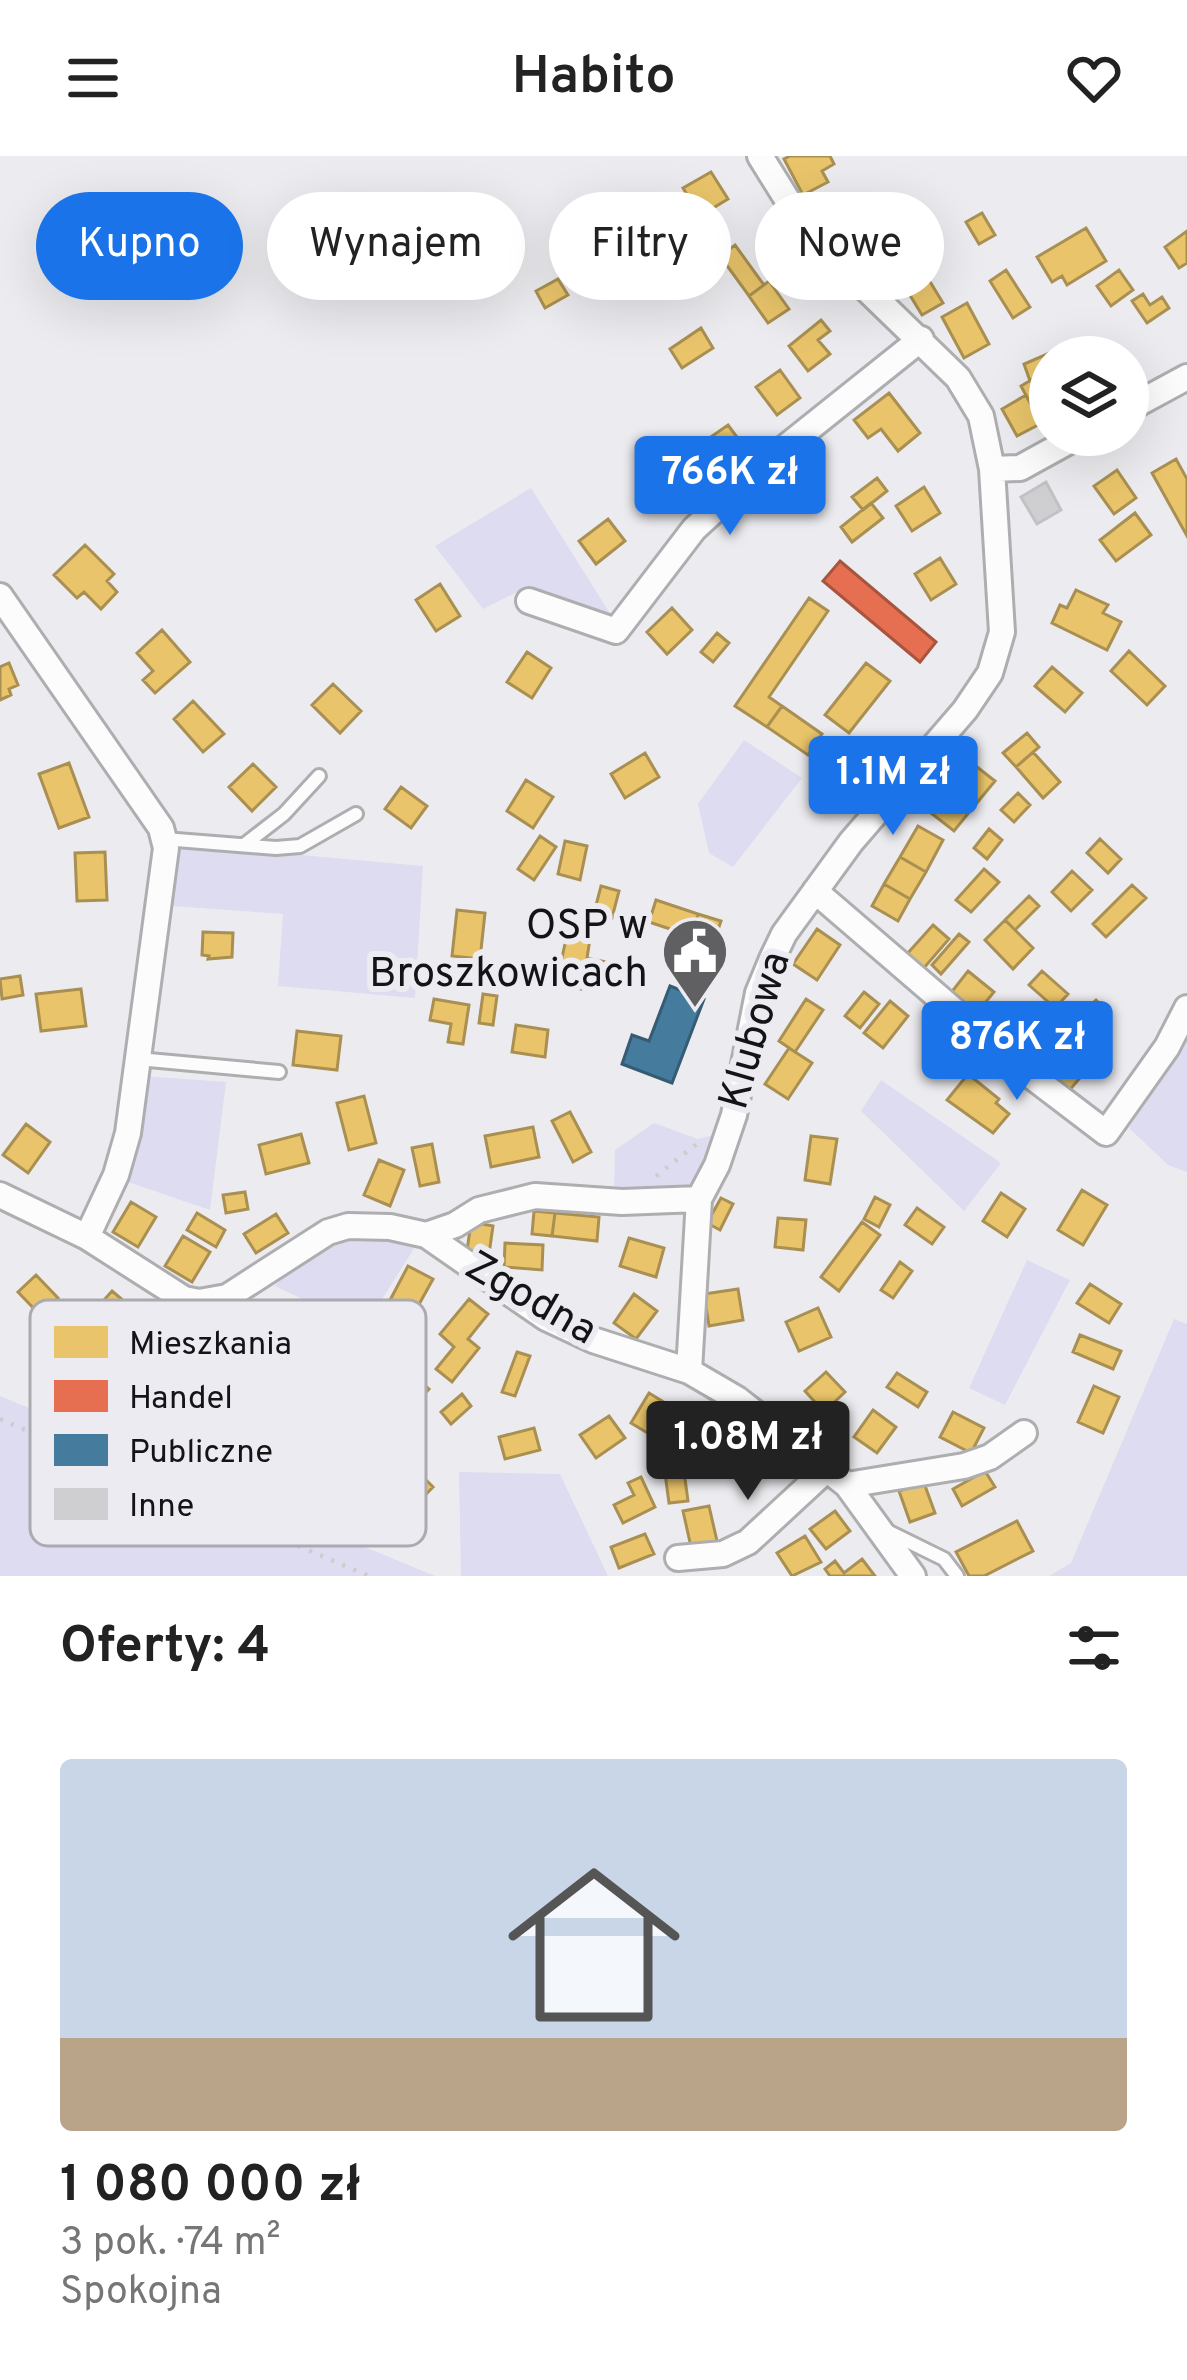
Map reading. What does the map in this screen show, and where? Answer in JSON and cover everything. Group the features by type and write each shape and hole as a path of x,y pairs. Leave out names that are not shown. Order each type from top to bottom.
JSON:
{"street":[{"name":"Klubowa","path":"689,1371 699,1199 717,1166 734,1115 758,993 784,934 815,891 965,710 990,673 1002,632 992,470 981,416 958,378 825,249 760,156"},
{"path":"530,601 616,631 694,529 766,464 921,339"},
{"path":"1149,398 1187,377"},
{"path":"992,470 1020,468 1042,456"},
{"path":"0,596 161,828 166,848 128,1133 116,1175 87,1237"},
{"path":"815,891 1022,1069 1106,1133 1168,1048 1187,1008"},
{"path":"0,1195 87,1237 192,1300"},
{"name":"Zgodna","path":"426,1235 479,1210 535,1196 622,1202 699,1199"},
{"name":"Zgodna","path":"216,1300 328,1232 347,1226 426,1235 546,1318 593,1340 689,1371 736,1400 837,1477 913,1576"},
{"path":"678,1558 723,1554 748,1542 837,1477 964,1466 990,1456 1024,1432"}],"lane":[{"path":"244,845 284,814 320,776"},
{"path":"164,839 300,846 356,814"},
{"path":"138,1059 279,1072"},
{"path":"877,1527 944,1558 957,1576"}],"path":[{"path":"622,1202 734,1115"},
{"path":"0,1419 30,1432"},
{"path":"299,1546 369,1576"}],"shaded area":[{"path":"531,488 613,618 523,589 483,609 435,546"},
{"path":"744,740 802,778 733,867 709,853 698,804"},
{"path":"178,844 423,866 415,998 278,986 283,914 172,906"},
{"path":"1187,1029 1187,1172 1168,1165 1129,1128"},
{"path":"143,1076 226,1082 210,1210 128,1182"},
{"path":"881,1080 1001,1163 964,1211 861,1111"},
{"path":"654,1123 698,1139 714,1135 703,1172 693,1183 668,1193 614,1196 615,1150"},
{"path":"337,1234 418,1242 381,1300 304,1300 275,1286 307,1253"},
{"path":"1027,1260 1070,1280 1005,1405 969,1388"},
{"path":"1174,1319 1187,1324 1187,1576 1049,1576 1071,1563"},
{"path":"0,1396 30,1408 30,1546 362,1546 435,1576 0,1576"},
{"path":"459,1472 560,1474 608,1576 461,1576"}],"building: Mieszkania":[{"path":"830,156 834,164 822,171 828,182 801,192 784,159"},
{"path":"711,172 724,192 685,192 683,188"},
{"path":"982,213 995,235 979,244 966,222"},
{"path":"1086,228 1106,261 1067,285 1062,276 1052,282 1037,257"},
{"path":"1187,231 1187,263 1179,268 1165,247"},
{"path":"735,245 755,273 755,292 749,296 731,271"},
{"path":"1006,270 1030,307 1013,318 990,281"},
{"path":"1119,270 1133,290 1111,306 1097,286"},
{"path":"549,284 549,300 559,300 545,308 536,291"},
{"path":"755,292 755,300 783,300 789,309 768,323 749,296"},
{"path":"1143,294 1150,305 1162,297 1169,308 1147,323 1132,301"},
{"path":"913,300 941,300 943,303 922,315"},
{"path":"967,303 989,344 964,358 942,317"},
{"path":"821,320 830,331 818,340 830,354 808,371 789,346"},
{"path":"701,328 713,348 682,368 670,349"},
{"path":"780,370 800,398 777,415 756,387"},
{"path":"889,393 920,433 898,451 881,429 868,438 854,420"},
{"path":"1026,395 1029,430 1017,436 1002,409"},
{"path":"728,425 745,448 719,467 702,443"},
{"path":"1176,459 1187,479 1187,536 1152,473"},
{"path":"669,467 687,491 662,510 644,485"},
{"path":"1117,470 1136,498 1114,514 1094,486"},
{"path":"877,478 887,491 863,510 852,497"},
{"path":"924,487 940,513 912,531 896,506"},
{"path":"871,503 883,518 852,542 841,527"},
{"path":"1135,513 1151,535 1116,561 1100,540"},
{"path":"608,519 625,541 596,564 579,541"},
{"path":"85,545 114,574 107,581 117,592 101,609 84,592 77,598 54,575"},
{"path":"940,558 956,584 931,600 915,574"},
{"path":"440,584 460,616 436,631 416,600"},
{"path":"1076,590 1108,605 1103,613 1121,622 1107,650 1052,623 1060,605 1067,608"},
{"path":"809,598 828,611 769,697 782,706 767,727 735,706"},
{"path":"672,608 692,630 667,654 647,632"},
{"path":"162,630 190,662 155,693 143,680 153,671 137,653"},
{"path":"717,633 729,643 713,662 701,652"},
{"path":"1129,651 1165,686 1147,705 1111,671"},
{"path":"527,652 551,668 532,698 507,682"},
{"path":"9,663 18,685 0,700 0,667"},
{"path":"866,663 890,681 849,733 825,715"},
{"path":"1052,667 1082,693 1065,712 1035,686"},
{"path":"333,684 361,711 340,733 312,705"},
{"path":"193,701 224,734 203,752 174,719"},
{"path":"782,706 822,734 808,755 767,727"},
{"path":"1027,733 1039,747 1016,767 1003,753"},
{"path":"1033,752 1060,782 1043,798 1016,767"},
{"path":"645,753 659,777 625,798 611,774"},
{"path":"69,763 89,817 59,828 39,774"},
{"path":"972,763 995,781 971,810 949,791"},
{"path":"253,764 276,787 252,811 229,787"},
{"path":"526,780 553,797 533,828 507,811"},
{"path":"401,787 427,806 411,828 385,809"},
{"path":"949,791 971,810 954,831 931,813"},
{"path":"1018,793 1030,805 1014,822 1001,810"},
{"path":"918,826 943,840 926,872 900,857"},
{"path":"989,829 1002,840 987,859 974,848"},
{"path":"540,836 556,847 534,880 518,869"},
{"path":"1100,839 1121,859 1108,873 1087,853"},
{"path":"565,841 587,846 580,880 558,874"},
{"path":"105,852 107,900 77,901 75,853"},
{"path":"900,857 926,872 910,899 884,884"},
{"path":"984,869 999,882 971,912 956,900"},
{"path":"1072,871 1092,890 1071,911 1052,892"},
{"path":"884,884 910,899 898,921 872,906"},
{"path":"1132,885 1146,898 1106,937 1093,924"},
{"path":"601,886 619,891 612,918 594,913"},
{"path":"1029,896 1039,906 1015,930 1005,920"},
{"path":"656,900 698,914 691,936 649,922"},
{"path":"457,910 485,913 480,959 452,956"},
{"path":"698,914 721,921 713,944 691,936"},
{"path":"1005,920 1033,948 1013,969 985,940"},
{"path":"933,925 949,939 923,969 906,955"},
{"path":"817,929 840,945 817,980 793,964"},
{"path":"203,932 233,933 232,957 202,955"},
{"path":"959,934 969,942 941,974 932,965"},
{"path":"567,935 590,939 587,958 606,962 603,979 584,975 581,989 556,984"},
{"path":"968,971 994,992 975,1015 950,994"},
{"path":"1042,971 1068,994 1055,1008 1029,985"},
{"path":"20,976 23,995 2,999 0,979"},
{"path":"81,989 86,1026 41,1031 36,994"},
{"path":"864,992 879,1004 860,1028 845,1016"},
{"path":"483,994 497,996 493,1025 479,1023"},
{"path":"434,999 469,1005 463,1044 448,1042 451,1024 430,1020"},
{"path":"806,999 823,1010 795,1052 779,1041"},
{"path":"1096,1000 1110,1014 1092,1032 1078,1017"},
{"path":"890,1001 908,1016 883,1048 864,1033"},
{"path":"1028,1008 1048,1026 1024,1054 1003,1035"},
{"path":"516,1025 548,1030 545,1057 512,1052"},
{"path":"297,1031 341,1036 337,1070 293,1065"},
{"path":"1077,1043 1096,1059 1068,1092 1036,1066 1050,1050 1063,1060"},
{"path":"789,1048 812,1063 788,1099 765,1084"},
{"path":"968,1074 999,1099 996,1103 1009,1114 993,1133 947,1100"},
{"path":"364,1096 376,1143 349,1150 337,1103"},
{"path":"570,1112 591,1152 573,1162 552,1121"},
{"path":"26,1124 50,1142 28,1173 3,1155"},
{"path":"533,1127 539,1157 491,1167 485,1136"},
{"path":"301,1134 309,1163 266,1174 259,1145"},
{"path":"811,1136 837,1139 830,1184 805,1180"},
{"path":"432,1144 439,1182 420,1186 412,1148"},
{"path":"379,1160 404,1170 390,1206 364,1195"},
{"path":"1082,1190 1107,1205 1083,1245 1058,1230"},
{"path":"245,1192 248,1209 226,1213 223,1195"},
{"path":"1001,1193 1025,1209 1007,1237 983,1221"},
{"path":"875,1197 890,1205 879,1227 864,1219"},
{"path":"721,1198 733,1204 720,1230 707,1223"},
{"path":"131,1202 156,1217 138,1247 113,1232"},
{"path":"917,1208 944,1227 932,1244 905,1225"},
{"path":"534,1211 555,1213 552,1236 532,1234"},
{"path":"197,1213 225,1230 216,1247 187,1230"},
{"path":"555,1213 599,1217 597,1241 552,1236"},
{"path":"276,1214 288,1233 256,1253 244,1234"},
{"path":"778,1218 806,1220 803,1250 775,1247"},
{"path":"471,1222 493,1226 488,1261 466,1258"},
{"path":"862,1222 880,1235 839,1291 821,1277"},
{"path":"183,1236 210,1252 192,1282 165,1266"},
{"path":"629,1238 664,1248 656,1277 620,1266"},
{"path":"505,1243 543,1245 542,1270 504,1267"},
{"path":"900,1262 912,1271 893,1298 881,1290"},
{"path":"408,1266 433,1279 421,1300 390,1300"},
{"path":"36,1275 58,1298 30,1300 30,1305 18,1292"},
{"path":"1090,1284 1121,1304 1109,1323 1077,1303"},
{"path":"738,1289 743,1320 709,1326 704,1294"},
{"path":"634,1294 657,1311 636,1339 614,1323"},
{"path":"469,1299 488,1314 468,1339 479,1348 452,1382 436,1369 454,1347 440,1334"},
{"path":"818,1308 831,1337 799,1351 786,1322"},
{"path":"1080,1335 1121,1351 1113,1369 1073,1352"},
{"path":"517,1352 530,1356 515,1396 502,1392"},
{"path":"826,1372 845,1392 824,1412 805,1391"},
{"path":"897,1373 927,1392 918,1407 887,1387"},
{"path":"1094,1386 1119,1397 1103,1433 1078,1422"},
{"path":"649,1393 675,1409 656,1438 631,1423"},
{"path":"462,1394 471,1406 451,1424 441,1412"},
{"path":"873,1410 896,1427 877,1453 854,1437"},
{"path":"953,1412 984,1428 971,1453 940,1437"},
{"path":"609,1416 625,1438 596,1458 580,1435"},
{"path":"705,1425 731,1442 720,1460 693,1442"},
{"path":"534,1428 540,1450 505,1459 499,1437"},
{"path":"683,1464 688,1501 669,1503 664,1466"},
{"path":"985,1471 995,1487 962,1506 953,1489"},
{"path":"641,1477 655,1507 623,1523 614,1505 634,1495 628,1483"},
{"path":"924,1483 935,1513 910,1522 899,1491"},
{"path":"709,1506 717,1541 691,1547 683,1511"},
{"path":"835,1511 850,1531 826,1549 810,1529"},
{"path":"1017,1521 1033,1551 984,1576 969,1576 956,1552"},
{"path":"645,1534 654,1554 619,1568 611,1547"},
{"path":"805,1536 821,1562 792,1576 777,1553"},
{"path":"862,1559 875,1576 830,1576 825,1569 835,1561 844,1573"}],"building: Handel":[{"path":"840,561 936,642 920,662 823,581"}],"building: Publiczne":[{"path":"670,986 704,999 672,1083 622,1064 632,1035 649,1041"}],"building: Inne":[{"path":"1046,482 1061,510 1037,524 1021,497"}],"place":[{"name":"OSP w Broszkowicach","path":"695,1010"}]}
